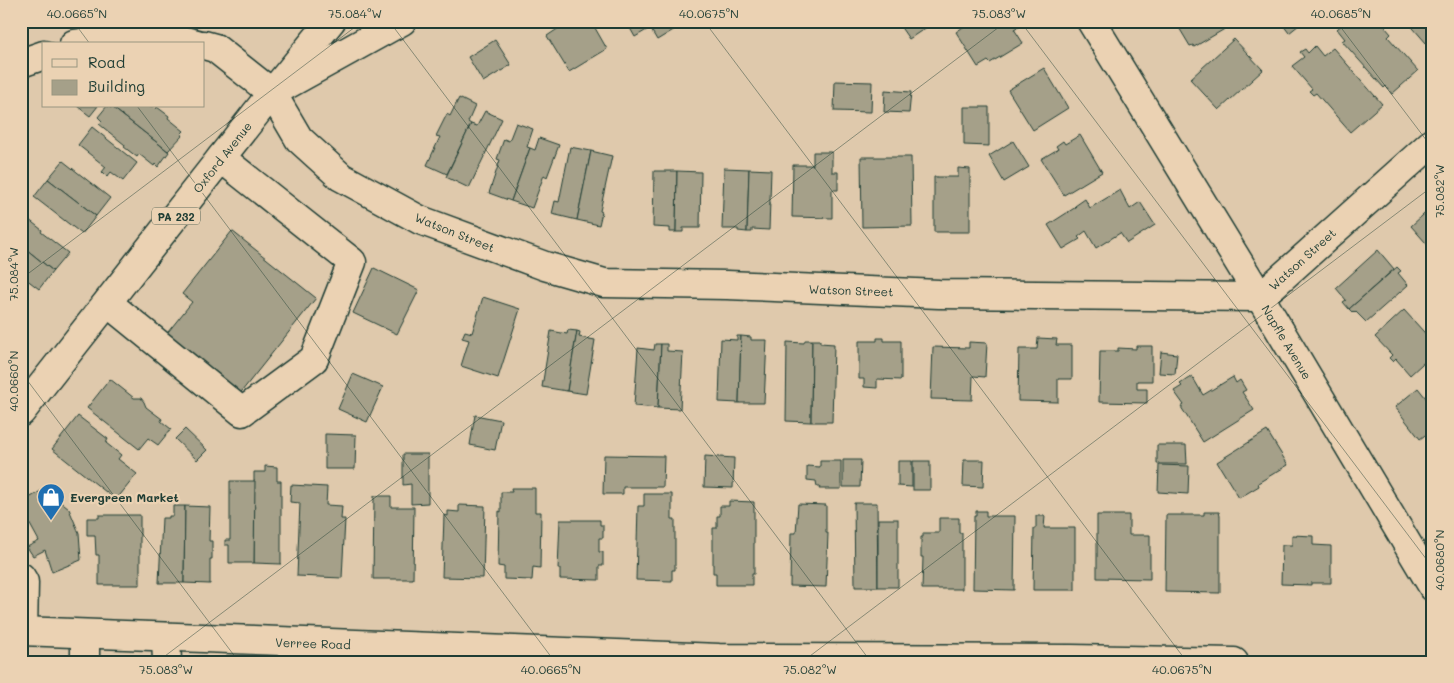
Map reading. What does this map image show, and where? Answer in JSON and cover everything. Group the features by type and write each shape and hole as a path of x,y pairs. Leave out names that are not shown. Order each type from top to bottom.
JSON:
{"street":[{"name":"Oxford Avenue","path":"21,412 272,93 331,21"},
{"path":"205,45 215,48 272,93 402,21"},
{"name":"Napfle Avenue","path":"1090,21 1260,297 1433,587"},
{"path":"87,42 134,35 189,42"},
{"path":"21,63 42,56"},
{"name":"Watson Street","path":"272,93 299,139 341,177 420,220 545,266 604,283 727,285 939,294 1260,297 1433,142"},
{"path":"108,303 242,412 314,359 352,262 222,158"},
{"path":"21,577 24,582 22,631"},
{"name":"Verree Road","path":"22,631 85,634 167,649 719,660 1234,662"},
{"path":"85,634 85,662"}],"building":[{"path":"557,21 591,21 607,49 569,72 547,36 559,28"},
{"path":"626,21 683,21 679,24 680,26 657,40 650,28 635,37"},
{"path":"907,21 932,21 933,23 909,39 900,26"},
{"path":"964,21 1015,21 1019,26 1014,29 1023,43 990,63 988,61 978,67 956,32 966,25"},
{"path":"1175,21 1224,21 1228,27 1194,47 1193,45 1190,46"},
{"path":"1280,21 1304,21 1289,33"},
{"path":"1346,21 1360,21 1362,23 1365,21 1380,21 1391,34 1388,37 1418,71 1392,94 1386,86 1384,88 1342,41 1345,39 1337,29"},
{"path":"1407,21 1433,21 1433,51"},
{"path":"1234,39 1263,70 1219,110 1190,79"},
{"path":"495,40 511,65 483,82 468,57"},
{"path":"1315,46 1323,56 1333,48 1382,104 1350,132 1316,93 1313,95 1309,91 1312,89 1292,66 1304,57 1300,52 1305,49 1308,53"},
{"path":"1044,68 1068,108 1033,130 1008,90"},
{"path":"835,81 872,82 871,112 834,111"},
{"path":"885,90 911,92 909,113 884,112"},
{"path":"459,98 475,106 468,122 471,124 447,174 427,165 440,137 436,136 447,114 450,116"},
{"path":"964,107 989,107 989,146 964,145"},
{"path":"80,108 96,108 90,116"},
{"path":"105,108 113,108 169,152 158,167 155,164 154,166 139,154 137,157 124,147 125,145 99,124 102,121 98,117"},
{"path":"113,108 158,108 169,116 168,118 184,131 181,134 183,135 168,151"},
{"path":"485,111 502,119 469,188 446,177 471,124 477,126"},
{"path":"516,123 533,129 527,147 530,148 511,201 489,193 500,160 497,159 504,139 509,141"},
{"path":"92,127 137,163 123,181 111,172 107,177 102,172 106,167 78,145"},
{"path":"1080,135 1102,172 1064,195 1041,159 1058,149 1056,146 1063,141 1065,144"},
{"path":"539,138 559,145 547,177 544,175 532,208 511,201 530,148 535,150"},
{"path":"1013,141 1029,167 1004,182 989,156"},
{"path":"570,147 591,151 577,220 552,214 555,201 559,202"},
{"path":"591,151 612,156 600,211 602,212 599,225 577,220"},
{"path":"813,152 832,152 832,172 838,172 838,190 832,190 832,218 792,217 793,165 813,165"},
{"path":"861,157 911,157 912,226 862,227"},
{"path":"63,161 110,198 96,216 48,179"},
{"path":"724,168 749,169 747,232 738,231 738,229 722,229"},
{"path":"958,168 970,169 970,232 934,232 934,177 958,177"},
{"path":"749,169 771,170 769,230 752,229 752,232 747,232"},
{"path":"654,171 677,171 676,232 670,232 670,228 653,227"},
{"path":"677,171 701,172 700,228 683,228 683,232 676,232"},
{"path":"48,179 96,216 82,234 34,197"},
{"path":"1120,190 1130,209 1140,202 1155,225 1127,243 1120,233 1096,248 1086,231 1078,237 1080,239 1063,249 1048,225 1085,199 1090,208"},
{"path":"1433,206 1433,251 1411,226"},
{"path":"21,217 26,221 28,219 68,253 53,271 21,245"},
{"path":"232,231 316,298 238,396 164,337 192,302 182,294"},
{"path":"21,245 53,271 39,289 21,275"},
{"path":"1378,250 1394,269 1349,309 1343,302 1346,300 1336,288"},
{"path":"1397,267 1401,271 1398,273 1408,285 1366,322 1355,311 1353,313 1349,309"},
{"path":"374,268 419,290 397,334 353,313"},
{"path":"483,297 520,309 498,378 461,366 469,340 462,338 465,331 472,333"},
{"path":"1404,310 1433,342 1433,354 1410,375 1396,359 1393,362 1389,358 1392,355 1375,337"},
{"path":"568,330 577,331 567,391 542,387 551,331 567,334"},
{"path":"577,331 580,332 579,337 595,340 586,394 567,391"},
{"path":"737,336 741,336 739,403 719,402 721,339 737,340"},
{"path":"741,336 751,337 751,340 767,340 764,403 739,403"},
{"path":"877,338 884,338 884,341 901,341 901,380 877,379 877,388 864,387 864,379 859,379 859,341 877,341"},
{"path":"1038,338 1057,339 1056,345 1072,345 1072,379 1058,379 1058,402 1018,401 1019,349 1037,349"},
{"path":"805,340 812,340 811,422 786,421 787,342 804,343"},
{"path":"812,340 820,340 820,343 834,344 832,422 811,422"},
{"path":"969,342 987,343 985,377 973,376 972,400 931,399 933,347 969,348"},
{"path":"655,344 661,344 658,408 634,406 638,348 654,350"},
{"path":"661,344 667,344 667,351 683,352 680,409 658,408"},
{"path":"1136,346 1152,346 1152,381 1137,381 1137,389 1147,389 1147,403 1099,402 1100,351 1118,351 1118,348 1136,349"},
{"path":"1161,352 1177,354 1175,374 1159,373"},
{"path":"353,374 383,387 367,422 338,409"},
{"path":"1192,376 1203,395 1233,377 1236,383 1240,380 1246,390 1242,392 1254,410 1203,442 1181,407 1184,405 1174,391 1182,386 1180,384"},
{"path":"110,379 134,398 141,398 146,407 162,419 161,421 171,429 158,445 148,438 139,449 87,408"},
{"path":"1418,388 1433,407 1433,429 1420,439 1395,407"},
{"path":"475,415 501,420 495,450 470,445"},
{"path":"78,416 108,439 106,443 121,455 118,459 137,474 116,500 52,449"},
{"path":"185,429 207,450 197,460 175,439"},
{"path":"1267,431 1288,465 1258,483 1259,486 1239,498 1217,462"},
{"path":"325,434 356,435 355,469 325,469"},
{"path":"1157,445 1186,445 1187,464 1157,464"},
{"path":"403,454 428,454 428,503 411,504 411,484 403,485"},
{"path":"604,455 664,456 663,487 623,487 623,494 603,494"},
{"path":"705,456 734,458 733,488 704,487"},
{"path":"843,460 861,460 860,487 843,487"},
{"path":"964,460 984,460 983,487 963,486"},
{"path":"820,461 841,461 841,489 819,489 820,487 817,487 816,481 807,480 807,466 820,467"},
{"path":"898,461 912,461 912,487 898,486"},
{"path":"913,461 930,461 930,490 913,490"},
{"path":"1159,465 1189,466 1188,494 1158,492"},
{"path":"265,466 277,467 277,481 281,481 281,564 254,563 254,472 265,472"},
{"path":"230,481 255,481 254,563 229,563 229,545 225,545 225,540 230,540"},
{"path":"291,485 327,487 326,505 342,506 341,519 345,519 342,578 297,576 300,503 290,502"},
{"path":"511,488 535,488 535,512 541,512 540,568 533,567 532,580 504,579 504,567 498,566 501,492 512,492"},
{"name":"Evergreen Market","path":"44,489 69,509 79,533 81,560 52,572 45,550 33,556 27,547 39,541 21,508 21,503"},
{"path":"644,494 672,494 672,519 675,519 675,570 672,570 672,581 636,580 638,506 644,506"},
{"path":"374,496 391,496 391,507 414,507 413,579 373,579"},
{"path":"729,501 754,502 754,574 752,574 752,585 716,585 716,573 713,573 713,528 717,528 717,516 720,516 720,506 729,506"},
{"path":"854,503 877,503 878,587 855,587"},
{"path":"798,504 826,505 826,533 828,533 826,587 790,586 791,533 796,533"},
{"path":"459,505 485,506 483,578 442,577 444,515 448,516 448,511 459,512"},
{"path":"173,506 185,506 184,583 159,583 162,518 173,516"},
{"path":"185,506 210,507 209,541 212,541 212,559 210,559 210,584 184,583"},
{"path":"976,511 986,511 986,516 1015,516 1014,590 973,589 974,516 976,516"},
{"path":"1204,512 1219,512 1220,516 1220,593 1165,592 1166,515 1204,515"},
{"path":"99,515 140,515 140,585 99,585 99,555 96,555 95,535 87,535 87,518 99,518"},
{"path":"1097,515 1129,515 1129,535 1150,535 1150,579 1097,578"},
{"path":"1036,516 1045,516 1044,528 1075,528 1075,590 1033,590 1034,528 1036,528"},
{"path":"939,518 959,518 959,533 962,533 962,589 922,589 923,557 921,557 921,537 923,537 923,533 939,533"},
{"path":"878,519 898,519 898,587 878,587"},
{"path":"560,520 600,520 600,525 603,525 603,538 599,538 599,552 603,552 603,566 599,566 599,580 560,579 560,569 558,569"},
{"path":"1292,535 1313,536 1313,545 1331,546 1331,583 1311,583 1311,585 1281,584 1282,545 1292,545"}],"place":[{"name":"Evergreen Market","path":"51,521"}]}
